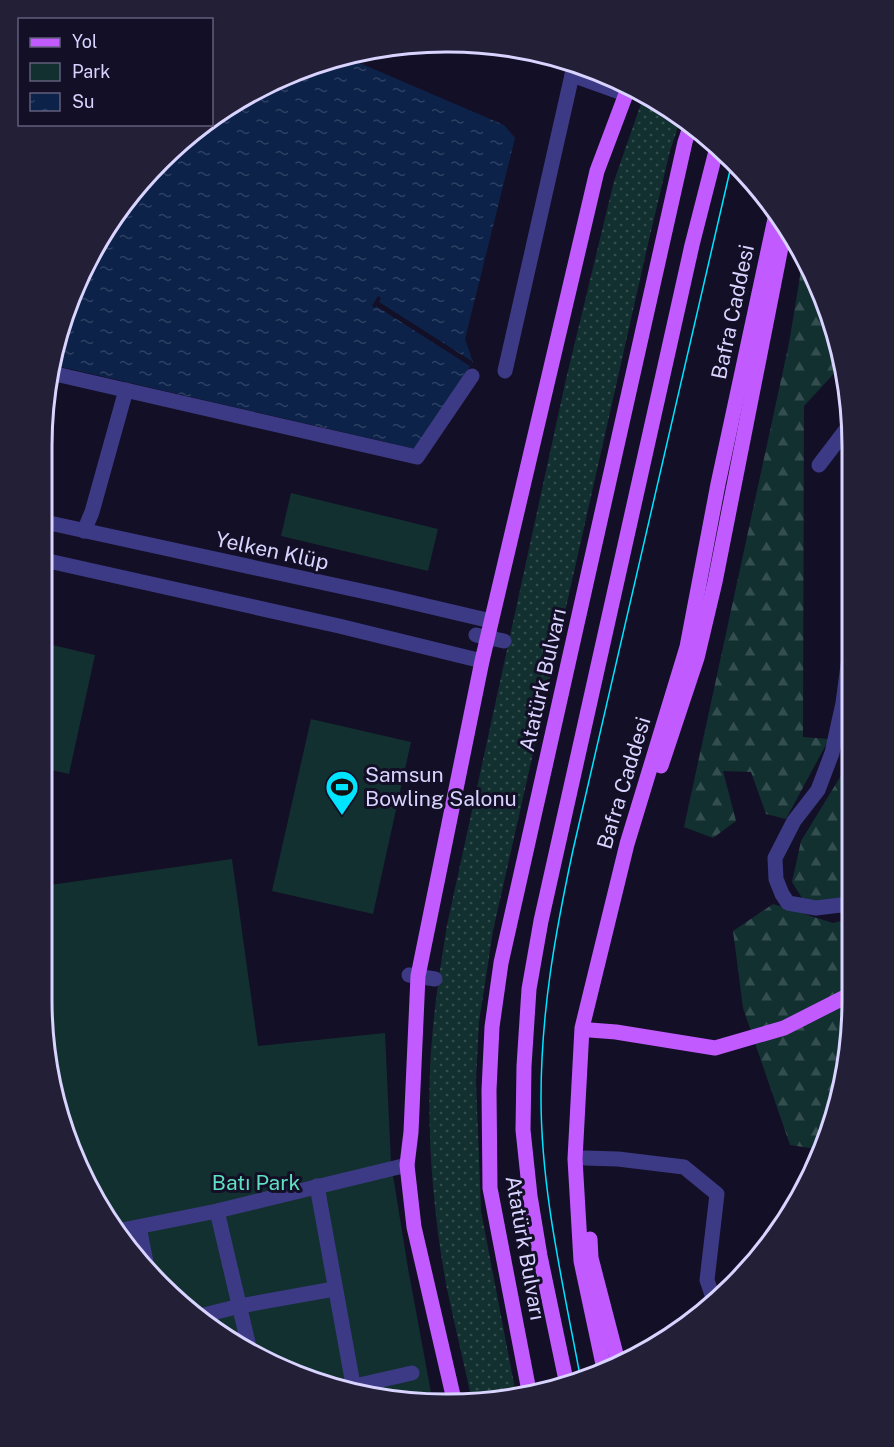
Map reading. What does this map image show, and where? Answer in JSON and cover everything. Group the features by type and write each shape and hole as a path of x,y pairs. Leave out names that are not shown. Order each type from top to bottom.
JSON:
{"main road":[{"path":"453,1394 414,1227 407,1165 411,1132 413,976 482,661 482,636 491,621 597,171 625,95"},
{"name":"Atatürk Bulvarı","path":"528,1386 490,1188 489,1090 492,1027 501,963 688,134"},
{"name":"Atatürk Bulvarı","path":"565,1376 540,1256 526,1165 523,1130 524,1066 529,989 541,921 640,475 714,157"},
{"name":"Bafra Caddesi","path":"603,1362 581,1261 575,1159 582,1028 627,844 687,647 717,484 773,226"},
{"name":"Bafra Caddesi","path":"616,1356 591,1258 585,1158 585,1107 590,1030 631,855 697,658 717,571 782,240"},
{"path":"590,1030 715,1048 784,1028 842,999"}],"street":[{"path":"505,371 573,73"},
{"path":"59,375 417,458 472,376"},
{"path":"84,531 92,512 126,390"},
{"path":"819,465 842,435"},
{"name":"Yelken Klüp","path":"52,524 491,621"},
{"path":"52,562 339,626 482,661"},
{"path":"482,636 504,641"},
{"path":"842,708 832,753 818,790 794,821 775,858 776,879 788,903 816,909 842,905"},
{"path":"413,976 435,979"},
{"path":"585,1158 618,1159 684,1167 717,1194 707,1280 711,1293"},
{"path":"126,1229 217,1211 407,1165"},
{"path":"316,1186 350,1382"},
{"path":"217,1211 248,1340"},
{"path":"139,1227 144,1253"},
{"path":"208,1314 334,1289"},
{"path":"362,1385 412,1373"}],"green space":[{"path":"641,103 678,127 648,244 493,931 479,1022 476,1080 481,1211 515,1388 470,1394 447,1289 432,1180 430,1070 432,1034 447,925 566,379 614,181"},
{"path":"801,272 821,320 834,373 804,406 803,737 829,739 786,819 766,814 751,772 723,771 736,821 713,838 684,827 789,343"},
{"path":"291,493 438,529 428,571 281,536"},
{"path":"52,645 95,655 69,774 52,770"},
{"name":"Samsun Bowling Salonu","path":"311,719 411,742 373,914 272,891"},
{"path":"842,774 842,899 822,902 802,898 792,882 801,841"},
{"name":"Batı Park","path":"232,859 258,1046 385,1033 391,1163 431,1394 396,1391 345,1381 320,1374 273,1354 228,1328 187,1297 150,1260 134,1240 105,1197 93,1174 73,1127 60,1077 53,1026 52,885"},
{"path":"773,904 833,923 842,921 842,1000 838,1051 828,1102 812,1148 790,1145 743,1008 733,931"}],"water":[{"path":"359,63 504,125 515,138 465,339 473,362 416,449 61,367 73,320 105,250 134,207 168,168 207,134 250,105 320,73"}],"pier":[{"path":"378,296 381,298 379,302 473,362 470,366 376,306 375,308 372,306"}],"tram line":[{"path":"579,1372 549,1205 545,1169 541,1098 546,1004 560,912 573,850 730,172"}],"place":[{"name":"Samsun Bowling Salonu","path":"342,816"}]}
